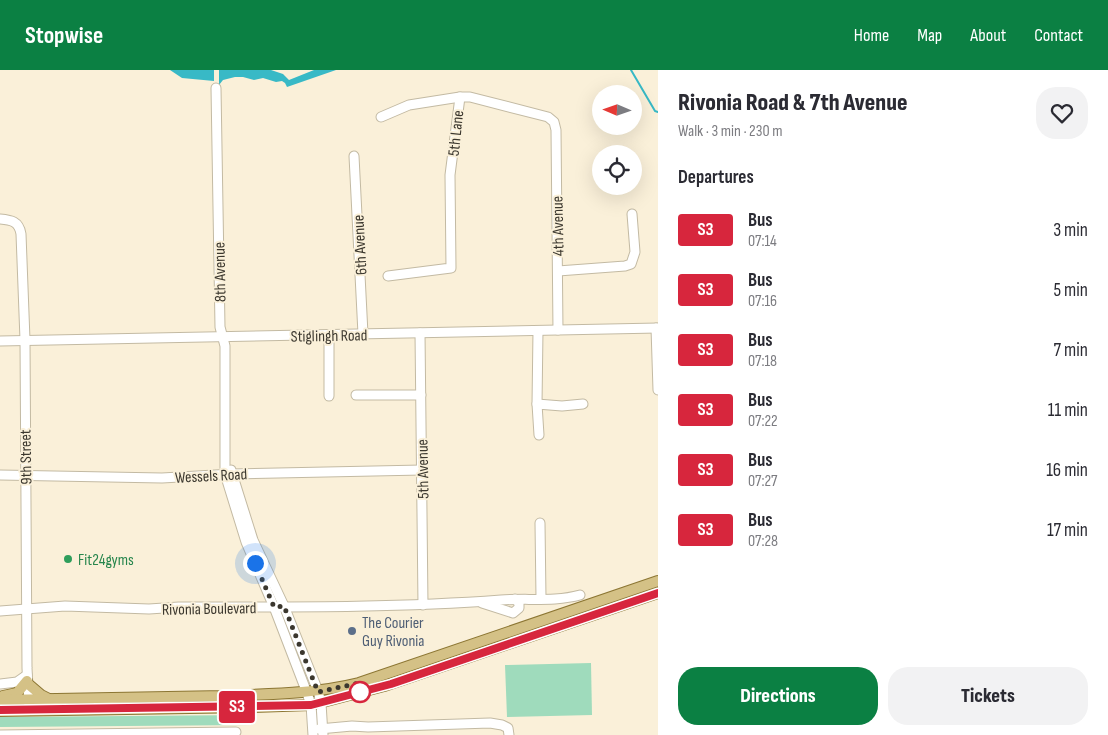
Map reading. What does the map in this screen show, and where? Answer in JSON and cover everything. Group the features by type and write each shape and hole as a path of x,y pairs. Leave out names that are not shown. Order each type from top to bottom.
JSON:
{"main road":[{"path":"0,710 50,700 313,692 359,683 658,581"},
{"path":"0,700 29,705 316,704 391,684 658,593"},
{"path":"0,696 13,695 20,690 27,680 41,695 50,700"}],"street":[{"name":"8th Avenue","path":"216,88 220,328 225,346 226,456 229,474"},
{"path":"381,117 409,105 460,97"},
{"name":"5th Lane","path":"388,276 451,268 450,175 460,97 470,97 548,117 554,122"},
{"name":"4th Avenue","path":"554,122 556,130 558,330"},
{"name":"6th Avenue","path":"354,156 364,334"},
{"path":"558,271 631,264 635,252 632,214"},
{"name":"9th Street","path":"0,219 12,220 17,223 20,229 25,340 27,680 29,705"},
{"name":"Stiglingh Road","path":"0,341 657,328"},
{"path":"657,328 658,390"},
{"path":"538,331 537,404 539,435"},
{"name":"5th Avenue","path":"420,333 423,605"},
{"path":"329,335 329,396"},
{"path":"356,396 421,395"},
{"path":"537,404 562,406 583,404"},
{"name":"Wessels Road","path":"0,475 162,478 229,474 422,470"},
{"path":"229,474 249,541 279,607 313,692 324,732"},
{"path":"540,523 541,598"},
{"name":"Rivonia Boulevard","path":"0,611 65,606 149,609 179,607 423,605 564,598 580,595"},
{"name":"Rivonia Boulevard","path":"478,602 513,613 519,608 519,603 515,599"},
{"path":"0,684 27,680"},
{"path":"316,704 313,732 324,732 352,726 490,723 505,725 508,728 509,735"},
{"path":"0,735 236,732"}],"green space":[{"path":"591,663 592,715 507,717 505,665"},
{"path":"251,715 252,725 0,727 0,717"}],"water":[{"path":"170,70 214,70 214,81 182,78"},
{"path":"219,70 271,70 283,74 289,80 314,70 336,70 287,87 282,81 276,82 263,78 254,80 243,77 223,80 219,85"}],"waterway":[{"path":"631,70 655,111 658,112"}],"bus line":[{"name":"S3","path":"0,710 311,705 391,684 658,593"}],"place":[{"name":"Fit24gyms","path":"68,559"},
{"name":"The Courier Guy Rivonia","path":"352,631"}],"route":[{"path":"255,563 274,607 284,606 318,692 359,683 360,692"}]}
